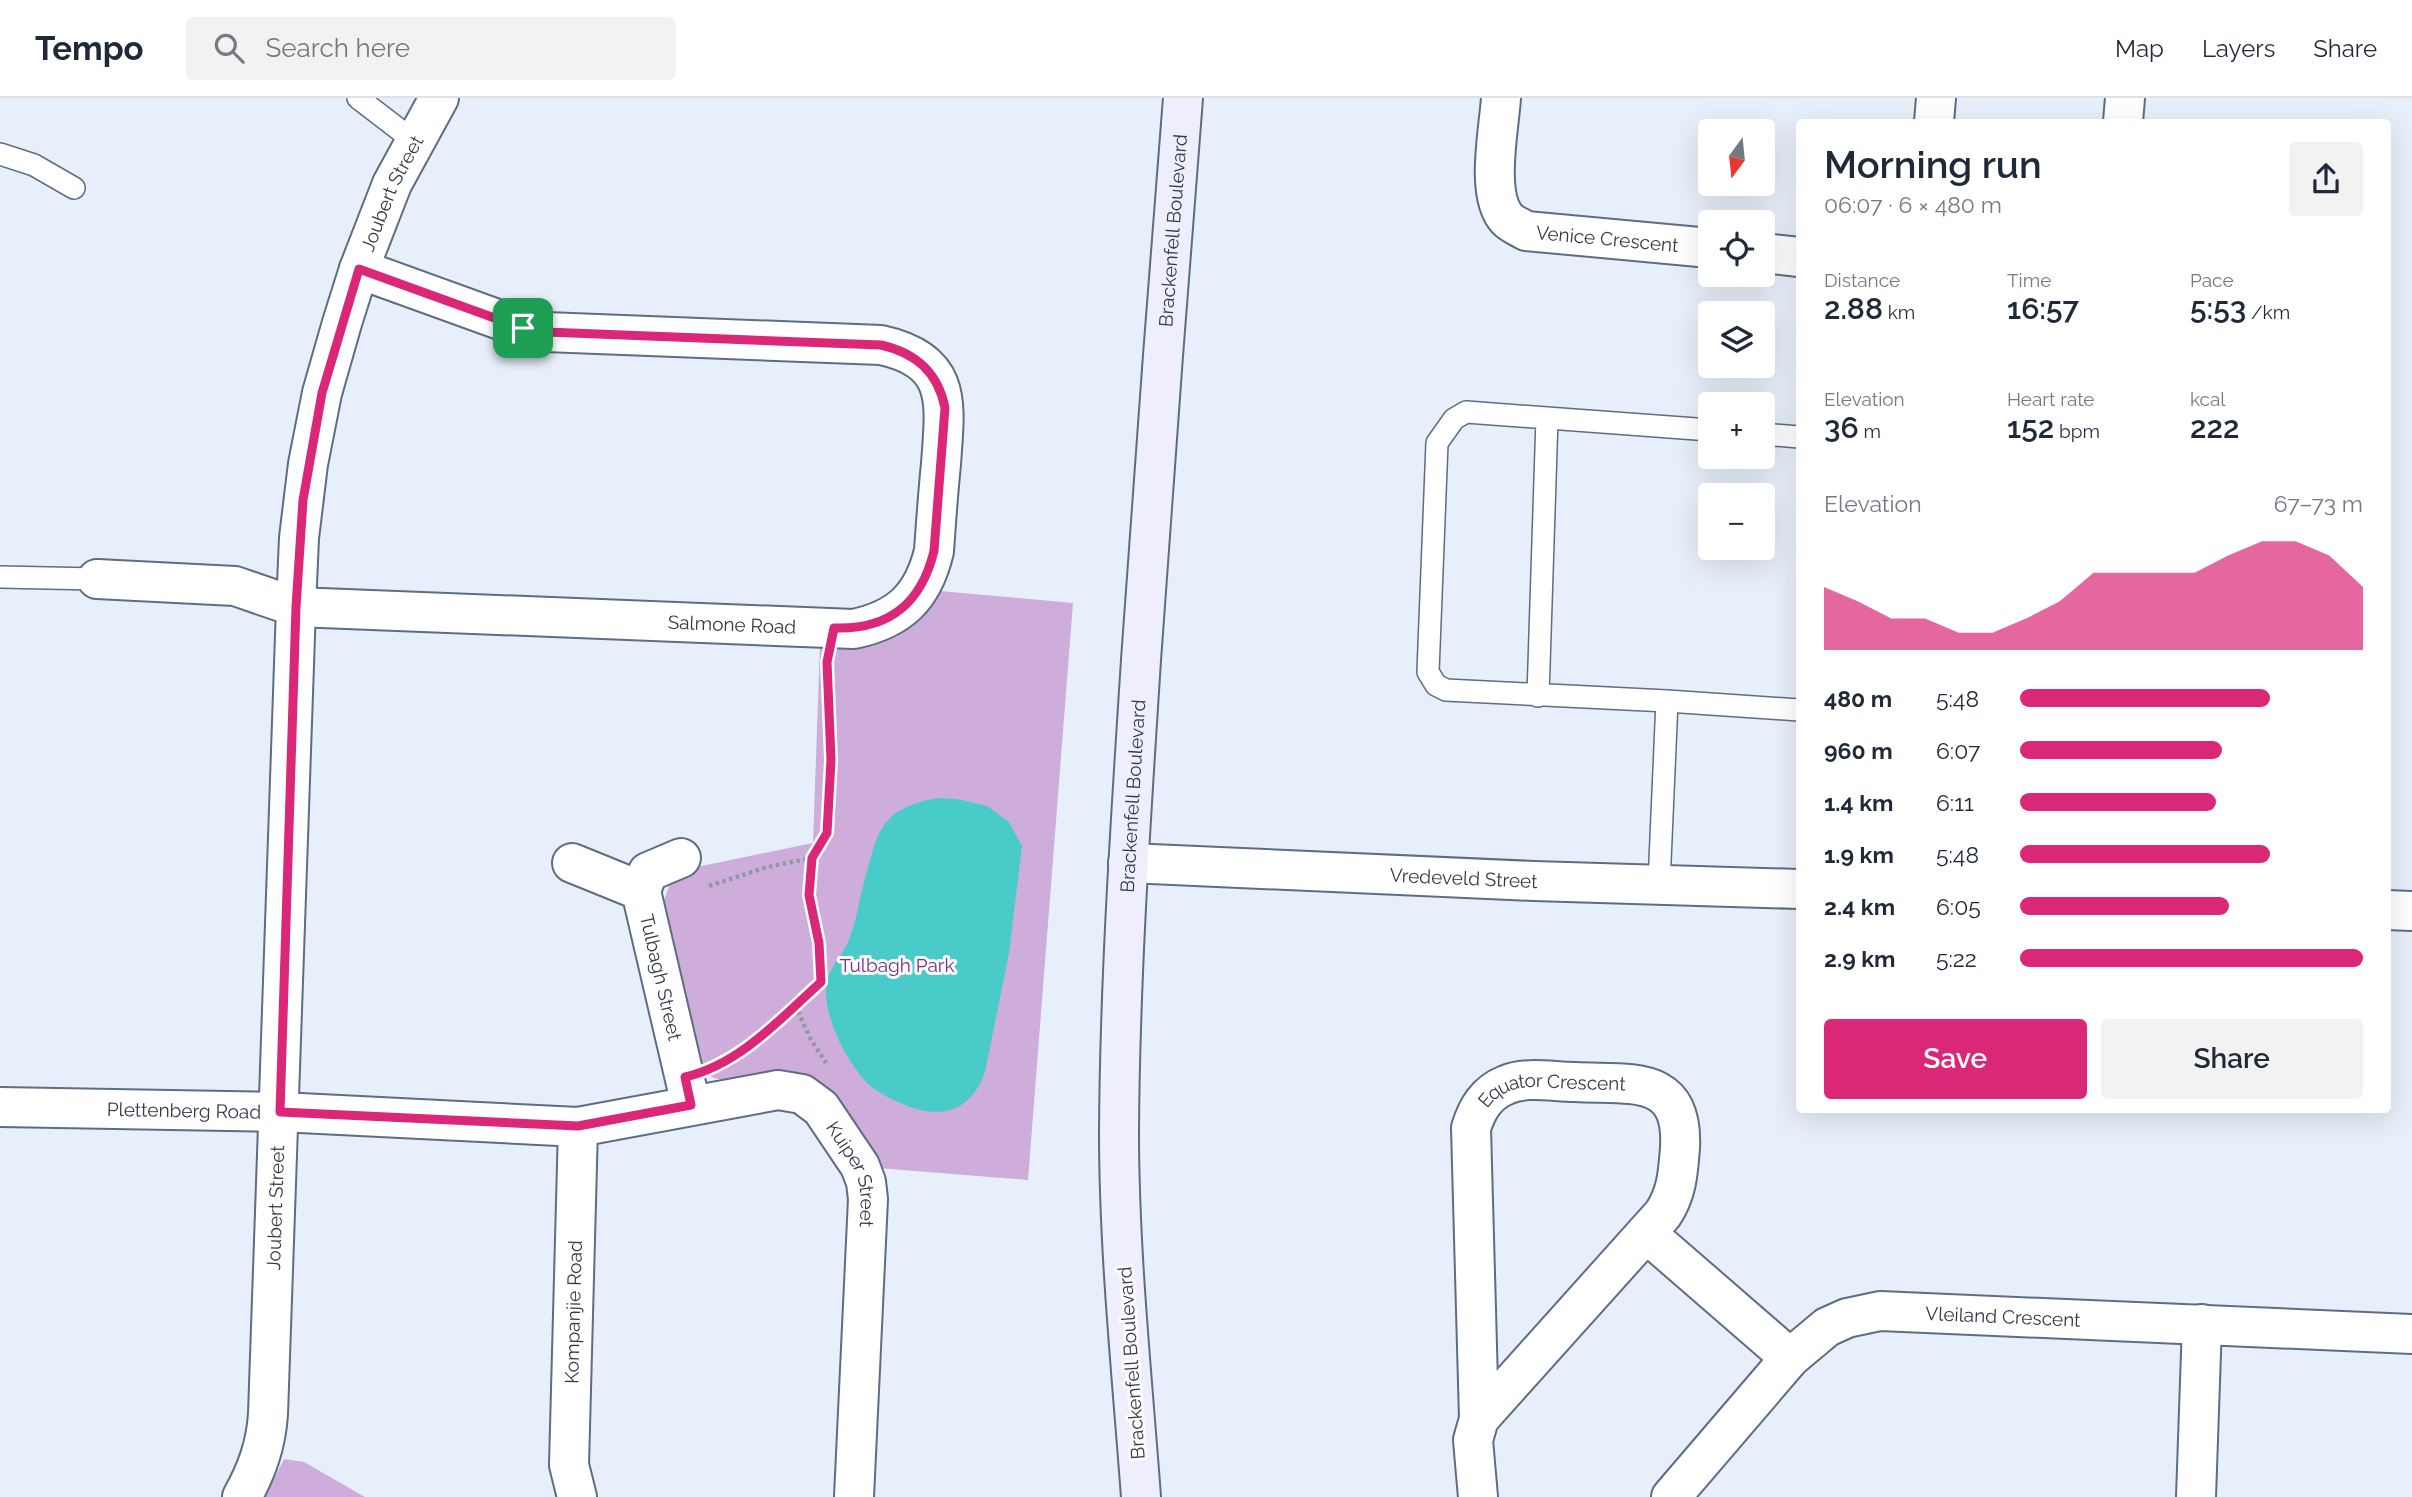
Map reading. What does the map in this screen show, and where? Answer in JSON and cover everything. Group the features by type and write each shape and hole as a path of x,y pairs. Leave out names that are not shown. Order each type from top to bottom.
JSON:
{"street":[{"name":"Joubert Street","path":"242,1497 255,1475 267,1431 296,607 299,538 308,464 322,393 359,269 392,184 439,98"},
{"name":"Brackenfell Boulevard","path":"1141,1497 1120,1216 1119,1116 1128,863 1183,98"},
{"name":"Venice Crescent","path":"1501,98 1494,188 1507,219 1526,231 1698,247"},
{"path":"1934,119 1936,98"},
{"path":"2123,119 2125,98"},
{"path":"1775,254 1796,257"},
{"name":"Salmone Road","path":"97,579 235,586 296,607 854,629 873,625 892,616 908,604 921,588 934,551 945,408 937,380 915,357 899,349 881,345 546,332 500,320 359,269"},
{"name":"Tulbagh Street","path":"681,858 648,872 644,901 688,1091"},
{"name":"Tulbagh Street","path":"572,863 644,901"},
{"name":"Vredeveld Street","path":"1128,863 1520,881 1796,889"},
{"path":"2391,910 2412,911"},
{"name":"Equator Crescent","path":"1478,1497 1473,1440 1479,1419 1471,1128 1476,1113 1485,1099 1507,1084 1520,1080 1647,1086 1658,1090 1674,1107 1681,1127 1677,1182 1670,1204 1479,1419"},
{"name":"Kuiper Street","path":"578,1126 688,1091 778,1090 802,1094 821,1108 860,1166 868,1199 854,1497"},
{"name":"Plettenberg Road","path":"0,1107 280,1112 578,1126"},
{"name":"Kompanjie Road","path":"577,1497 569,1465 578,1126"},
{"path":"1646,1233 1790,1358"},
{"name":"Vleiland Crescent","path":"1671,1497 1790,1358 1827,1327 1847,1318 1880,1311 2412,1334"},
{"path":"2196,1497 2202,1325"}],"lane":[{"path":"358,98 414,141"},
{"path":"0,154 34,165 74,188"},
{"path":"1698,429 1466,412 1454,419 1437,443 1428,672 1436,685 1446,690 1796,710"},
{"path":"1538,696 1547,418"},
{"path":"1775,435 1796,437"},
{"path":"0,577 97,579"},
{"path":"1659,884 1667,701"}],"path":[{"path":"688,1091 707,1072 747,1048 821,982 819,943 809,895 812,858 827,833 831,760 827,662 834,628"},
{"path":"644,901 684,894 767,867 812,858"}],"green space":[{"name":"Tulbagh Park","path":"940,591 1073,603 1028,1180 878,1168 778,1074 755,1074 726,1080 707,1074 701,1068 664,911 670,883 692,868 813,843 820,644 929,607"},
{"path":"284,1459 304,1462 365,1497 265,1497"}],"water":[{"path":"938,798 987,806 1009,822 1022,846 1009,953 985,1072 979,1086 962,1105 940,1112 900,1103 879,1092 865,1080 848,1058 838,1037 826,994 827,979 850,936 876,840 882,828 902,809"}],"route":[{"path":"359,269 523,328 546,332 881,345 899,349 915,357 937,380 945,408 934,551 929,570 921,588 908,604 892,616 873,625 854,629 834,628 827,662 831,760 827,833 812,858 809,895 819,943 821,982 747,1048 707,1072 685,1077 691,1105 578,1126 280,1112 299,538 308,464 322,393 342,323 359,269"}]}
